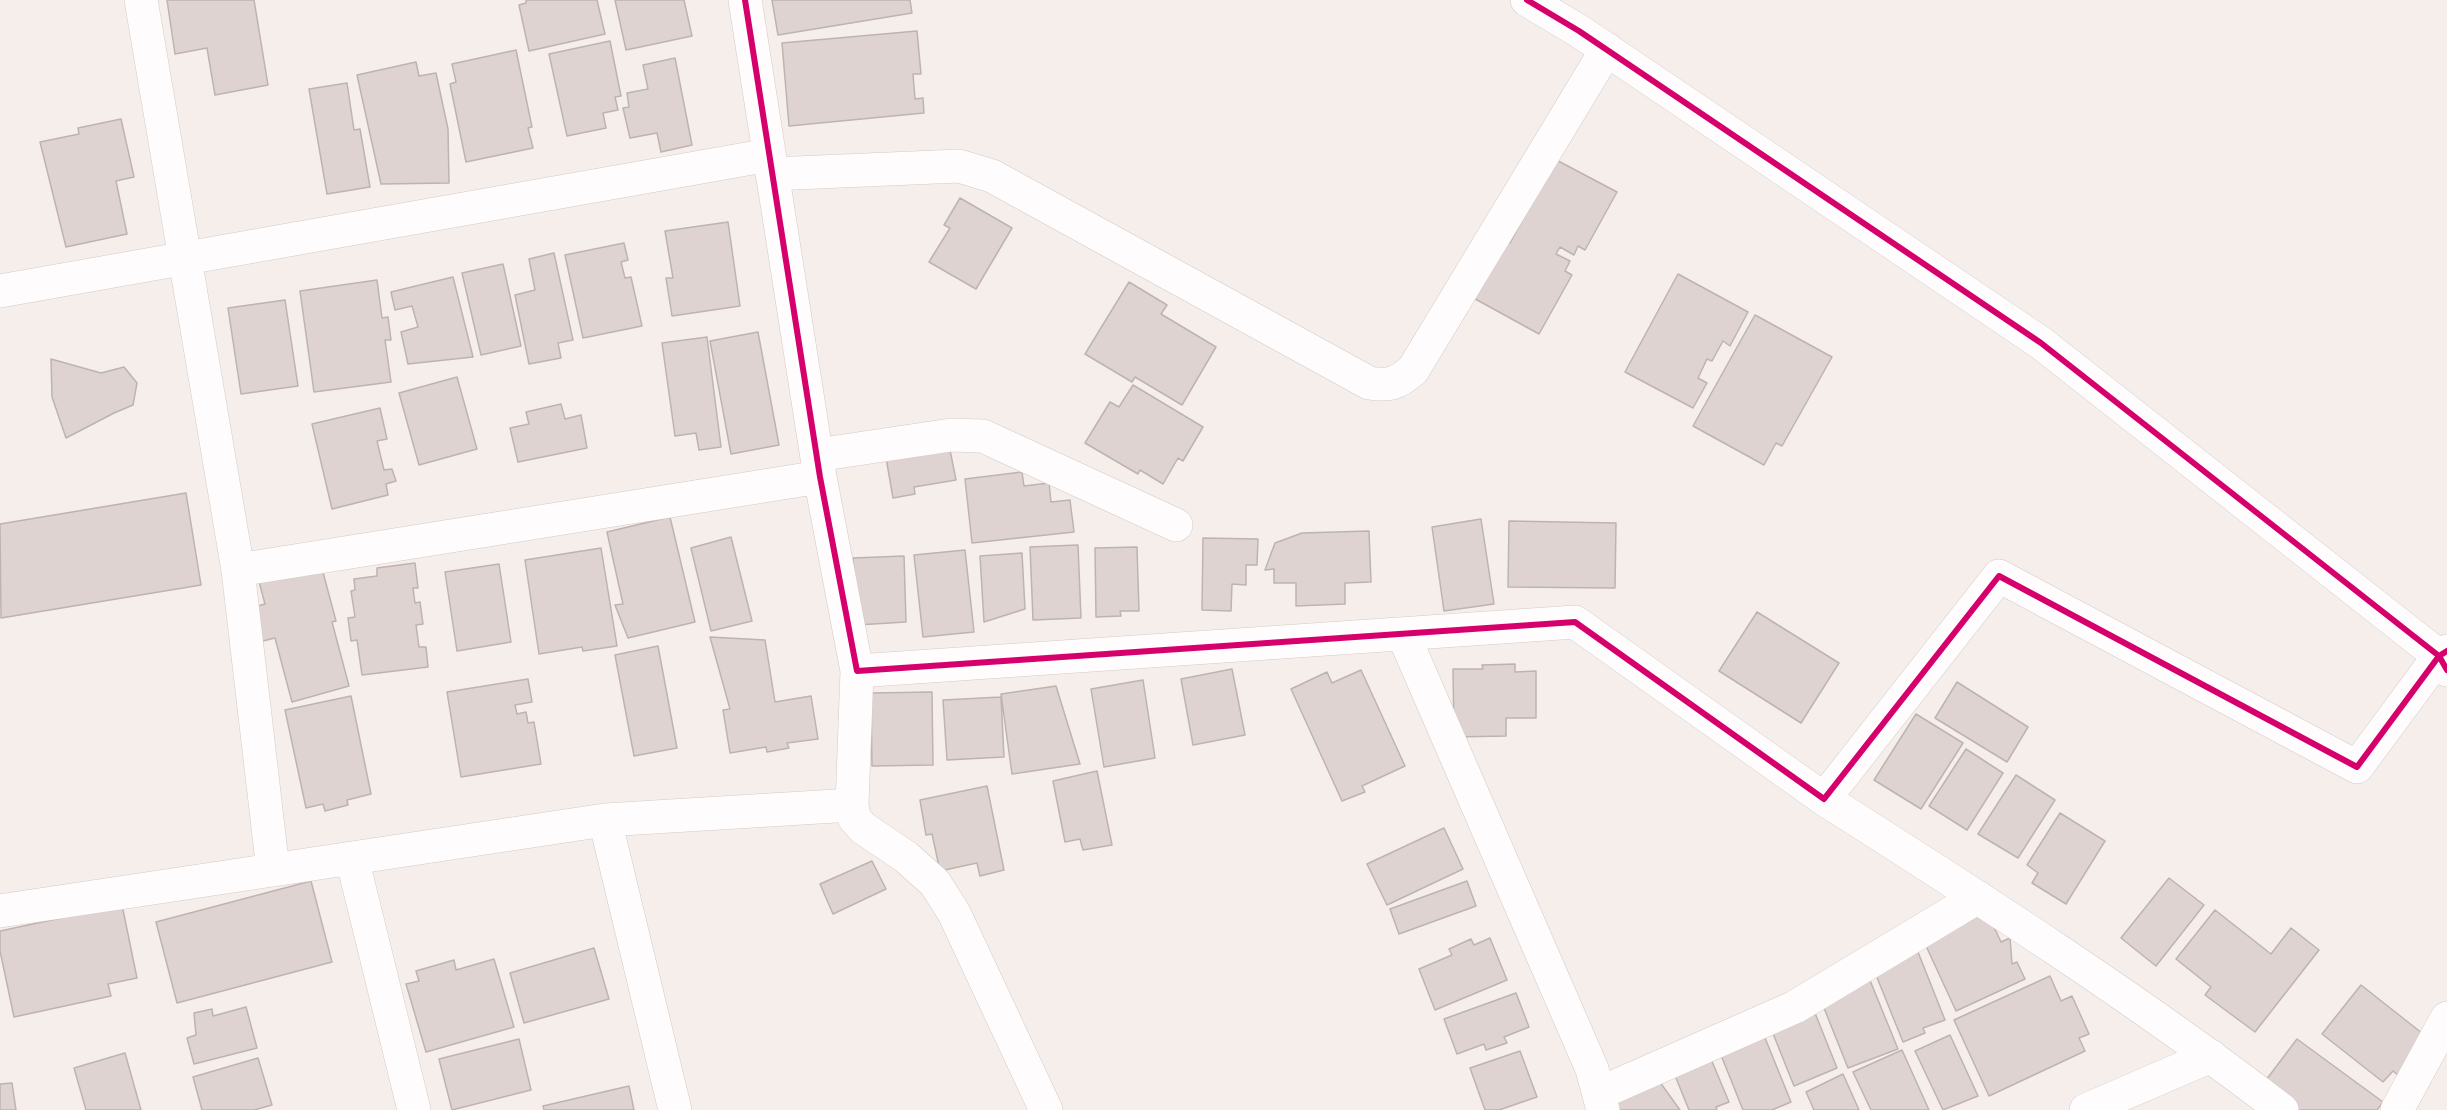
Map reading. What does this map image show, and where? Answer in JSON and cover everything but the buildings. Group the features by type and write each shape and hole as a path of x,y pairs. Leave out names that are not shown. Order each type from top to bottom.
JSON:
{"street":[{"path":"141,0 238,570 273,870"},
{"path":"745,0 818,466 857,671 852,805 854,818 863,828 906,857 935,883 954,912 1046,1110"},
{"path":"1527,0 1607,49 2041,343 2444,659 2357,767 2000,576 1824,799"},
{"path":"0,291 186,257 771,164 959,166 992,176 1369,383 1383,385 1400,382 1413,370 1607,49"},
{"path":"238,570 818,466 951,435 983,436 1176,525"},
{"path":"857,671 1575,622 1824,799 1978,897 2211,1056 2282,1110"},
{"path":"1403,634 1592,1069 1601,1102 1795,1007 1978,897"},
{"path":"0,911 605,820 852,805"},
{"path":"605,820 675,1110"},
{"path":"352,858 414,1110"},
{"path":"2397,1110 2447,1018"},
{"path":"2086,1110 2211,1056"}],"cycle path":[{"path":"745,0 820,477 857,671 1575,622 1824,799 1999,576 2357,767 2439,656 2447,651"},
{"path":"1527,0 1579,31 2041,343 2439,656 2447,670"}]}
